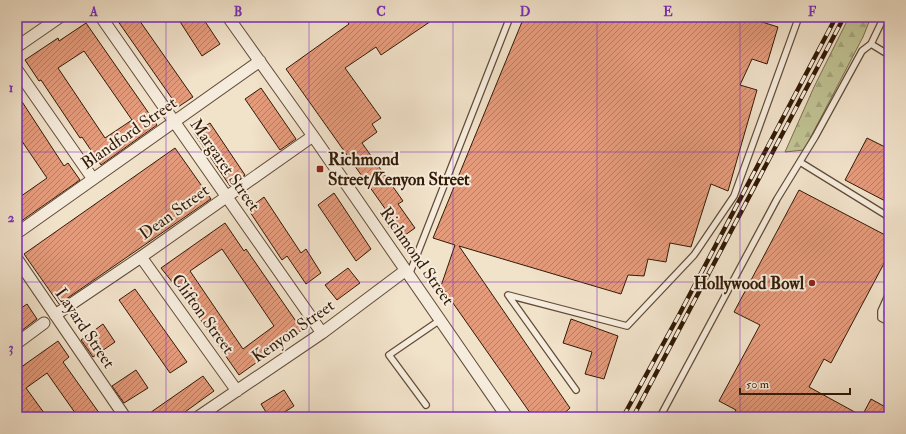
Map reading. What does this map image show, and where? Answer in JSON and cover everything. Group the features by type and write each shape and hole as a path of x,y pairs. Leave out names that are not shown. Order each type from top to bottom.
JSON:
{"street":[{"path":"18,46 60,17"},
{"name":"Margaret Street","path":"101,17 322,333"},
{"name":"Richmond Street","path":"228,17 313,136 507,417"},
{"name":"Blandford Street","path":"17,233 260,61"},
{"path":"17,70 93,179"},
{"name":"Dean Street","path":"55,315 141,257 313,136"},
{"name":"Clifton Street","path":"141,257 237,391"},
{"name":"Layard Street","path":"17,259 125,417"},
{"name":"Kenyon Street","path":"198,417 407,273"},
{"path":"17,343 44,323"}],"lane":[{"path":"407,273 510,17"},
{"path":"576,390 508,295 627,326 694,255 734,196 797,22 796,17"},
{"path":"660,417 777,199 800,162 862,51 872,44 884,17"},
{"path":"872,44 889,55"},
{"path":"800,162 889,217"},
{"path":"889,293 881,311 881,318 889,322"},
{"path":"426,405 389,354 440,320"}],"green space":[{"path":"849,17 871,17 863,37 804,150 785,152 814,87"}],"building":[{"path":"115,17 137,17 193,97 178,107"},
{"path":"177,17 202,17 220,44 202,56"},
{"path":"344,17 437,17 381,55 376,47 345,68 381,118 372,124 377,132 362,143 403,201 398,204 415,228 398,240 385,222 391,217 286,69 349,24"},
{"path":"524,17 746,17 778,27 767,64 752,59 740,85 757,90 728,191 711,184 691,247 670,243 666,262 648,259 644,276 628,275 621,294 459,246 570,408 560,417 533,417 441,286 455,245 433,238"},
{"path":"86,23 157,125 101,165 82,137 80,138 41,80 39,81 25,60 58,38 59,41","holes":["84,51 132,120 105,138 58,68"]},
{"path":"261,88 296,139 280,150 245,99"},
{"path":"17,94 64,166 68,163 80,180 17,224 17,199 47,178 17,134"},
{"path":"210,123 245,175 230,186 194,133"},
{"path":"867,138 889,149 889,203 845,180"},
{"path":"175,148 211,199 59,304 24,254"},
{"name":"Hollywood Bowl","path":"799,190 889,237 889,254 831,363 824,359 809,387 862,416 871,399 889,409 889,417 732,417 736,410 719,401 760,325 734,312"},
{"path":"334,193 371,249 356,261 318,205"},
{"path":"264,197 301,253 306,249 321,273 306,284 287,256 282,260 248,209"},
{"path":"225,223 244,251 246,249 302,330 239,375 174,282 173,283 161,268","holes":["222,249 274,326 243,349 190,271"]},
{"path":"348,268 360,283 337,300 325,285"},
{"path":"135,289 187,362 170,373 119,300"},
{"path":"27,304 37,319 17,334 17,311"},
{"path":"571,319 618,336 604,379 585,374 592,352 563,343"},
{"path":"103,324 115,342 93,357 81,340"},
{"path":"58,341 69,357 63,362 102,417 78,417 47,373 26,388 47,417 23,417 17,409 17,370"},
{"path":"136,370 148,388 124,403 112,386"},
{"path":"203,376 214,391 178,417 144,417"},
{"path":"284,390 294,406 277,417 269,417 261,404"}],"railway":[{"path":"623,417 679,315 836,17"},
{"path":"633,417 844,17"}],"place":[{"name":"Richmond Street/Kenyon Street","path":"320,169"},
{"name":"Hollywood Bowl","path":"812,283"}]}
